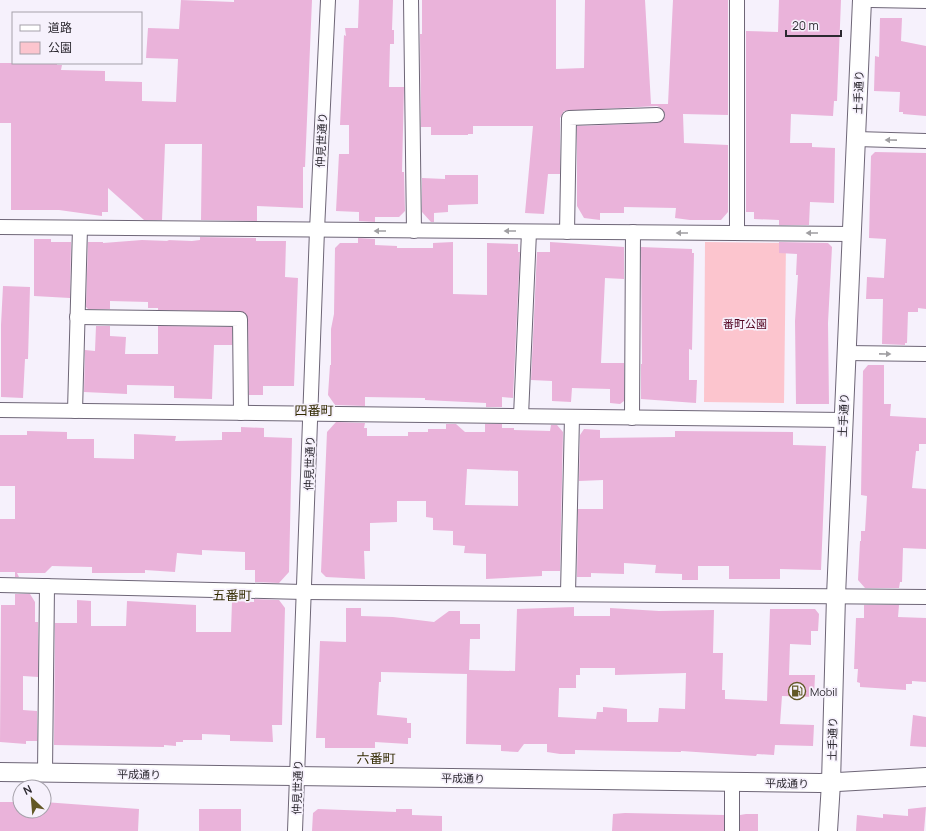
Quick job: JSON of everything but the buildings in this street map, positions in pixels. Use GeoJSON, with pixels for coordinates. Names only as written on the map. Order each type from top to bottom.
{"type":"FeatureCollection","features":[{"type":"Feature","properties":{"kind":"street","name":"仲見世通り"},"geometry":{"type":"LineString","coordinates":[[295,831],[317,230],[328,0]]}},
{"type":"Feature","properties":{"kind":"street"},"geometry":{"type":"LineString","coordinates":[[411,0],[414,231]]}},
{"type":"Feature","properties":{"kind":"street"},"geometry":{"type":"LineString","coordinates":[[737,0],[737,233]]}},
{"type":"Feature","properties":{"kind":"street","name":"土手通り"},"geometry":{"type":"LineString","coordinates":[[828,831],[831,783],[843,420],[862,0]]}},
{"type":"Feature","properties":{"kind":"street"},"geometry":{"type":"LineString","coordinates":[[871,0],[926,1]]}},
{"type":"Feature","properties":{"kind":"street"},"geometry":{"type":"LineString","coordinates":[[568,232],[569,118],[657,115]]}},
{"type":"Feature","properties":{"kind":"street"},"geometry":{"type":"LineString","coordinates":[[856,139],[926,141]]}},
{"type":"Feature","properties":{"kind":"street"},"geometry":{"type":"LineString","coordinates":[[0,227],[851,234]]}},
{"type":"Feature","properties":{"kind":"street"},"geometry":{"type":"LineString","coordinates":[[75,410],[80,228]]}},
{"type":"Feature","properties":{"kind":"street"},"geometry":{"type":"LineString","coordinates":[[521,416],[529,232]]}},
{"type":"Feature","properties":{"kind":"street"},"geometry":{"type":"LineString","coordinates":[[632,418],[633,232]]}},
{"type":"Feature","properties":{"kind":"street"},"geometry":{"type":"LineString","coordinates":[[77,317],[240,319],[241,413]]}},
{"type":"Feature","properties":{"kind":"street"},"geometry":{"type":"LineString","coordinates":[[846,353],[926,354]]}},
{"type":"Feature","properties":{"kind":"street"},"geometry":{"type":"LineString","coordinates":[[0,410],[843,420]]}},
{"type":"Feature","properties":{"kind":"street"},"geometry":{"type":"LineString","coordinates":[[568,593],[572,417]]}},
{"type":"Feature","properties":{"kind":"street"},"geometry":{"type":"LineString","coordinates":[[0,585],[304,592],[926,597]]}},
{"type":"Feature","properties":{"kind":"street"},"geometry":{"type":"LineString","coordinates":[[45,772],[47,586]]}},
{"type":"Feature","properties":{"kind":"street","name":"平成通り"},"geometry":{"type":"LineString","coordinates":[[0,772],[831,783],[926,777]]}},
{"type":"Feature","properties":{"kind":"street"},"geometry":{"type":"LineString","coordinates":[[732,782],[732,831]]}},
{"type":"Feature","properties":{"kind":"green space","name":"番町公園"},"geometry":{"type":"Polygon","coordinates":[[[705,242],[786,243],[784,403],[704,402],[705,242]]]}},
{"type":"Feature","properties":{"kind":"place","name":"Mobil"},"geometry":{"type":"Point","coordinates":[797,691]}},
{"type":"Feature","properties":{"kind":"district","name":"四番町"},"geometry":{"type":"Point","coordinates":[314,410]}},
{"type":"Feature","properties":{"kind":"district","name":"五番町"},"geometry":{"type":"Point","coordinates":[232,595]}},
{"type":"Feature","properties":{"kind":"district","name":"六番町"},"geometry":{"type":"Point","coordinates":[376,758]}}]}
